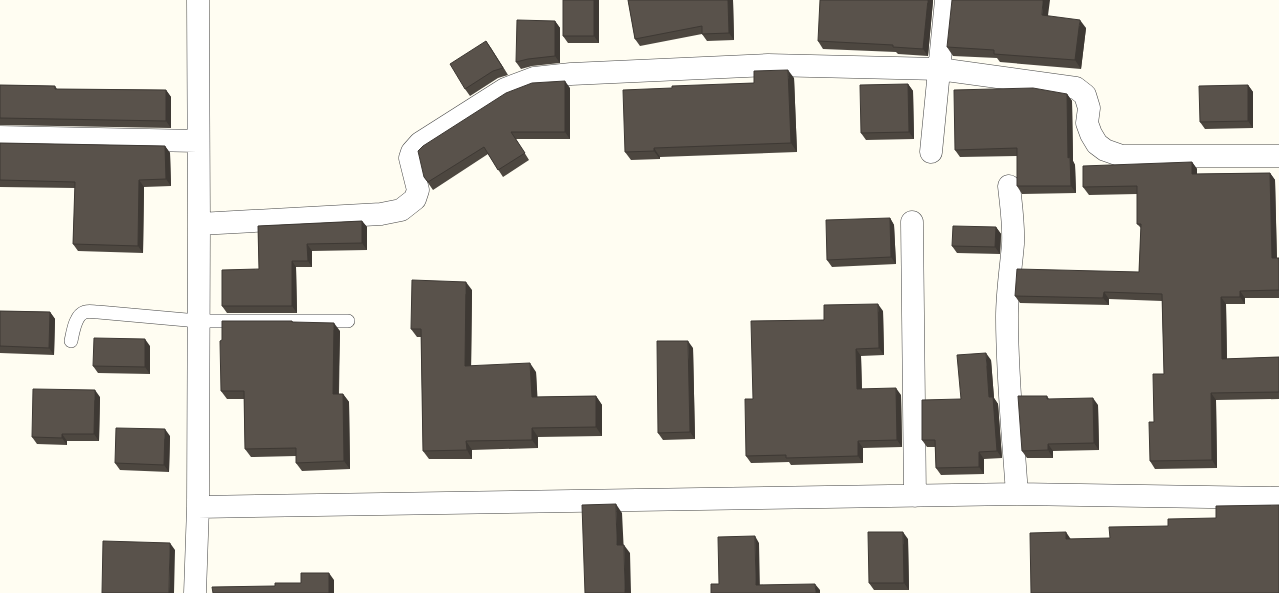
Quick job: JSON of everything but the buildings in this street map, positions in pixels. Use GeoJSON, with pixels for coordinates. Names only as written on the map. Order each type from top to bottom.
{"type":"FeatureCollection","features":[{"type":"Feature","properties":{"kind":"street"},"geometry":{"type":"LineString","coordinates":[[195,593],[198,507],[198,0]]}},
{"type":"Feature","properties":{"kind":"street"},"geometry":{"type":"LineString","coordinates":[[931,152],[946,0]]}},
{"type":"Feature","properties":{"kind":"street"},"geometry":{"type":"LineString","coordinates":[[199,224],[381,214],[401,210],[415,199],[418,190],[410,158],[412,152],[420,143],[505,90],[534,78],[571,74],[768,65],[940,69],[1076,88],[1085,95],[1089,108],[1087,123],[1097,144],[1104,150],[1122,156],[1279,156]]}},
{"type":"Feature","properties":{"kind":"street"},"geometry":{"type":"LineString","coordinates":[[0,137],[198,141]]}},
{"type":"Feature","properties":{"kind":"street"},"geometry":{"type":"LineString","coordinates":[[1008,186],[1012,219],[1012,244],[1008,279],[1007,330],[1017,494]]}},
{"type":"Feature","properties":{"kind":"street"},"geometry":{"type":"LineString","coordinates":[[912,222],[915,496]]}},
{"type":"Feature","properties":{"kind":"street"},"geometry":{"type":"LineString","coordinates":[[198,507],[1017,494],[1279,498]]}},
{"type":"Feature","properties":{"kind":"lane"},"geometry":{"type":"LineString","coordinates":[[71,341],[80,315],[85,312],[198,321],[348,320]]}}]}
